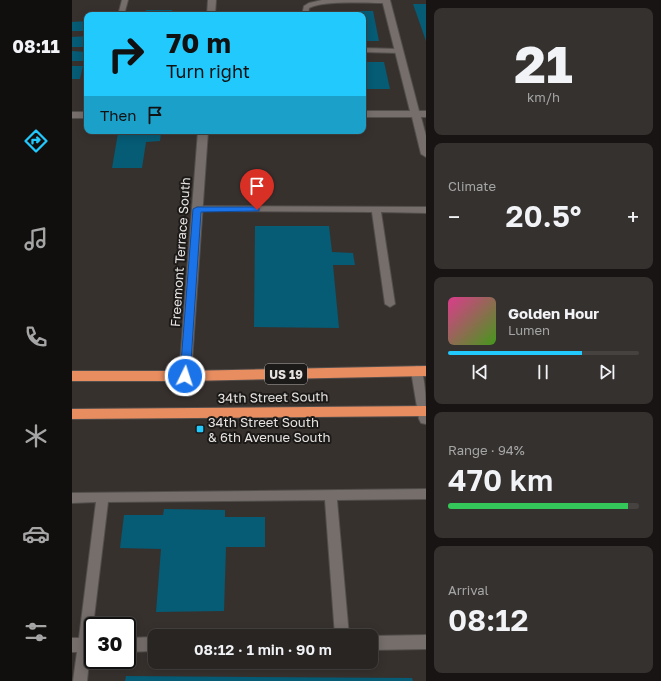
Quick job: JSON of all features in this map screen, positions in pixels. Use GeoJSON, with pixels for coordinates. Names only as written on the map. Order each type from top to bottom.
{"type":"FeatureCollection","features":[{"type":"Feature","properties":{"kind":"highway","name":"34th Street South"},"geometry":{"type":"LineString","coordinates":[[72,376],[185,376],[422,371]]}},
{"type":"Feature","properties":{"kind":"highway","name":"34th Street South"},"geometry":{"type":"LineString","coordinates":[[72,414],[426,413]]}},
{"type":"Feature","properties":{"kind":"street"},"geometry":{"type":"LineString","coordinates":[[211,12],[212,0]]}},
{"type":"Feature","properties":{"kind":"street"},"geometry":{"type":"LineString","coordinates":[[386,1],[426,154]]}},
{"type":"Feature","properties":{"kind":"street"},"geometry":{"type":"LineString","coordinates":[[366,114],[426,114]]}},
{"type":"Feature","properties":{"kind":"street"},"geometry":{"type":"LineString","coordinates":[[72,115],[84,115]]}},
{"type":"Feature","properties":{"kind":"street","name":"Freemont Terrace South"},"geometry":{"type":"LineString","coordinates":[[185,376],[203,134]]}},
{"type":"Feature","properties":{"kind":"street"},"geometry":{"type":"LineString","coordinates":[[422,371],[426,413]]}},
{"type":"Feature","properties":{"kind":"lane"},"geometry":{"type":"LineString","coordinates":[[122,12],[125,0]]}},
{"type":"Feature","properties":{"kind":"lane"},"geometry":{"type":"LineString","coordinates":[[305,12],[306,7],[318,2],[386,1]]}},
{"type":"Feature","properties":{"kind":"lane"},"geometry":{"type":"LineString","coordinates":[[366,50],[399,50]]}},
{"type":"Feature","properties":{"kind":"lane"},"geometry":{"type":"LineString","coordinates":[[197,209],[426,210]]}},
{"type":"Feature","properties":{"kind":"lane"},"geometry":{"type":"LineString","coordinates":[[376,210],[390,304]]}},
{"type":"Feature","properties":{"kind":"lane"},"geometry":{"type":"LineString","coordinates":[[72,498],[426,494]]}},
{"type":"Feature","properties":{"kind":"lane"},"geometry":{"type":"LineString","coordinates":[[331,495],[341,629]]}},
{"type":"Feature","properties":{"kind":"lane"},"geometry":{"type":"LineString","coordinates":[[80,681],[83,645],[103,498]]}},
{"type":"Feature","properties":{"kind":"lane"},"geometry":{"type":"LineString","coordinates":[[378,643],[426,642]]}},
{"type":"Feature","properties":{"kind":"lane"},"geometry":{"type":"LineString","coordinates":[[136,645],[148,644]]}},
{"type":"Feature","properties":{"kind":"building"},"geometry":{"type":"Polygon","coordinates":[[[413,4],[426,4],[426,41],[413,4]]]}},
{"type":"Feature","properties":{"kind":"building"},"geometry":{"type":"Polygon","coordinates":[[[146,10],[172,10],[172,12],[146,12],[146,10]]]}},
{"type":"Feature","properties":{"kind":"building"},"geometry":{"type":"Polygon","coordinates":[[[234,11],[293,11],[293,12],[234,11]]]}},
{"type":"Feature","properties":{"kind":"building"},"geometry":{"type":"Polygon","coordinates":[[[373,11],[379,41],[366,41],[366,12],[311,12],[373,11]]]}},
{"type":"Feature","properties":{"kind":"building"},"geometry":{"type":"Polygon","coordinates":[[[84,21],[84,31],[72,31],[72,22],[84,21]]]}},
{"type":"Feature","properties":{"kind":"building"},"geometry":{"type":"Polygon","coordinates":[[[84,36],[84,47],[72,47],[72,37],[84,36]]]}},
{"type":"Feature","properties":{"kind":"building"},"geometry":{"type":"Polygon","coordinates":[[[72,51],[84,52],[84,61],[72,61],[72,51]]]}},
{"type":"Feature","properties":{"kind":"building"},"geometry":{"type":"Polygon","coordinates":[[[366,62],[384,62],[390,89],[366,89],[366,62]]]}},
{"type":"Feature","properties":{"kind":"building"},"geometry":{"type":"Polygon","coordinates":[[[72,66],[83,66],[80,79],[72,79],[72,66]]]}},
{"type":"Feature","properties":{"kind":"building"},"geometry":{"type":"Polygon","coordinates":[[[118,134],[161,134],[160,141],[146,142],[142,168],[112,168],[118,134]]]}},
{"type":"Feature","properties":{"kind":"building"},"geometry":{"type":"Polygon","coordinates":[[[255,226],[329,226],[332,252],[353,253],[355,265],[333,265],[339,328],[254,327],[255,226]]]}},
{"type":"Feature","properties":{"kind":"building"},"geometry":{"type":"Polygon","coordinates":[[[164,509],[225,510],[225,517],[265,517],[265,547],[226,547],[224,611],[156,612],[161,549],[120,548],[124,515],[163,515],[164,509]]]}},
{"type":"Feature","properties":{"kind":"building"},"geometry":{"type":"Polygon","coordinates":[[[126,676],[412,678],[413,681],[125,681],[126,676]]]}},
{"type":"Feature","properties":{"kind":"place","name":"34th Street South & 6th Avenue South"},"geometry":{"type":"Point","coordinates":[200,429]}},
{"type":"Feature","properties":{"kind":"route"},"geometry":{"type":"LineString","coordinates":[[185,376],[197,209],[257,210]]}}]}
